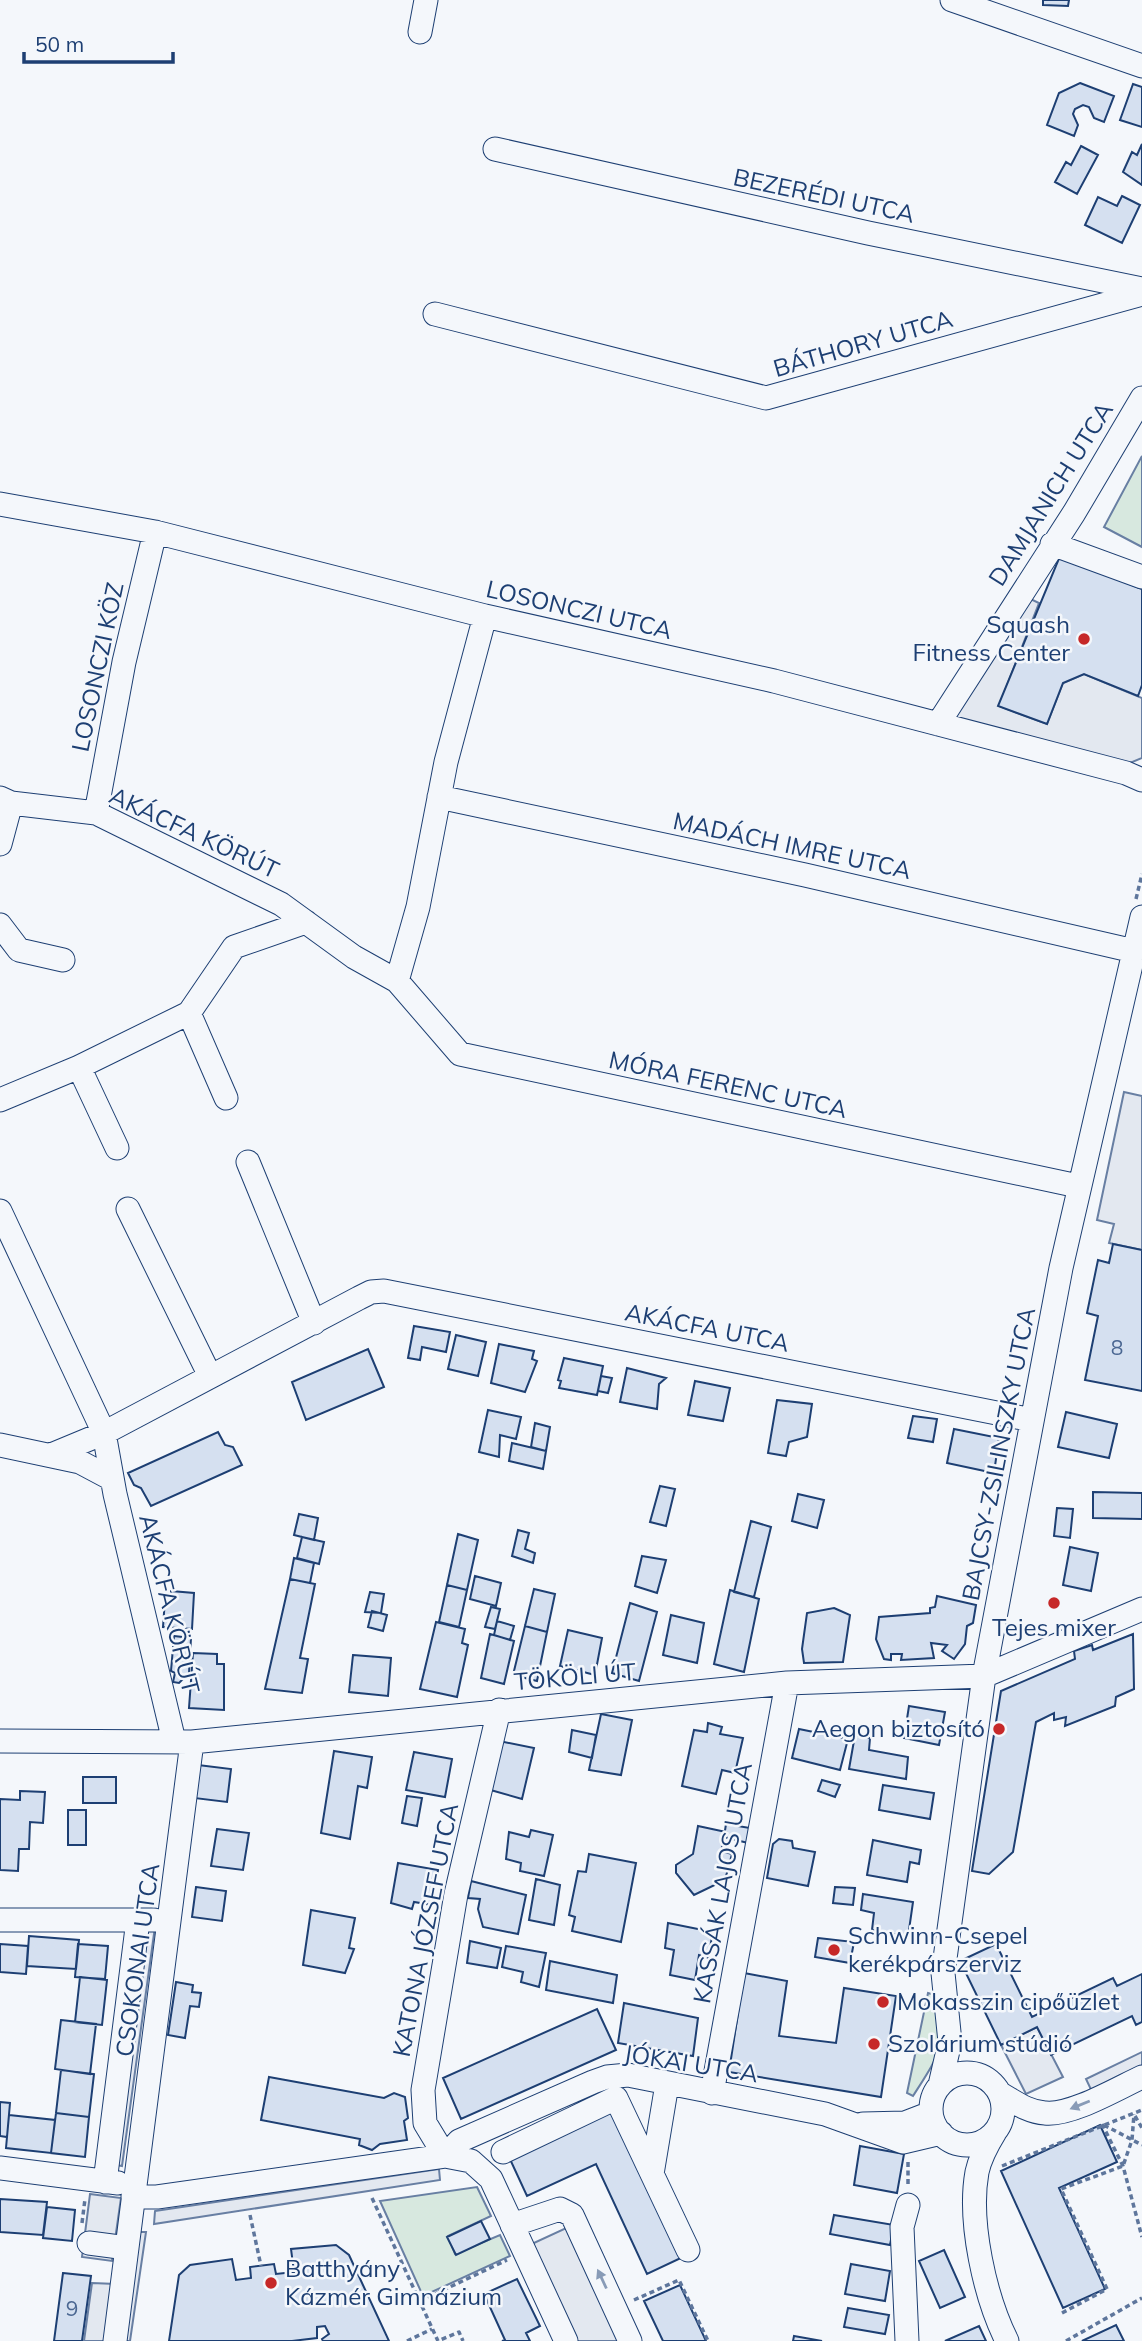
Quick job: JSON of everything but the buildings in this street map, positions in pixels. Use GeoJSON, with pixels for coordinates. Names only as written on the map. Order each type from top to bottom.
{"type":"FeatureCollection","features":[{"type":"Feature","properties":{"kind":"street"},"geometry":{"type":"LineString","coordinates":[[420,32],[426,0]]}},
{"type":"Feature","properties":{"kind":"street"},"geometry":{"type":"LineString","coordinates":[[952,0],[1142,66]]}},
{"type":"Feature","properties":{"kind":"street","name":"BEZERÉDI UTCA"},"geometry":{"type":"LineString","coordinates":[[495,149],[1142,292]]}},
{"type":"Feature","properties":{"kind":"street","name":"BÁTHORY UTCA"},"geometry":{"type":"LineString","coordinates":[[435,314],[766,398],[1142,292]]}},
{"type":"Feature","properties":{"kind":"street","name":"DAMJANICH UTCA"},"geometry":{"type":"LineString","coordinates":[[939,724],[1142,398]]}},
{"type":"Feature","properties":{"kind":"street","name":"LOSONCZI UTCA"},"geometry":{"type":"LineString","coordinates":[[0,503],[155,532],[485,616],[774,681],[1137,773]]}},
{"type":"Feature","properties":{"kind":"street","name":"LOSONCZI KÖZ"},"geometry":{"type":"LineString","coordinates":[[96,813],[124,662],[155,532]]}},
{"type":"Feature","properties":{"kind":"street"},"geometry":{"type":"LineString","coordinates":[[1052,544],[1142,577]]}},
{"type":"Feature","properties":{"kind":"street"},"geometry":{"type":"LineString","coordinates":[[397,981],[418,907],[439,797],[485,616]]}},
{"type":"Feature","properties":{"kind":"street","name":"MADÁCH IMRE UTCA"},"geometry":{"type":"LineString","coordinates":[[439,797],[806,875],[1134,951]]}},
{"type":"Feature","properties":{"kind":"street","name":"AKÁCFA KÖRÚT"},"geometry":{"type":"LineString","coordinates":[[0,844],[6,801],[96,813],[209,866],[281,904],[354,957],[397,981]]}},
{"type":"Feature","properties":{"kind":"street","name":"BAJCSY-ZSILINSZKY UTCA"},"geometry":{"type":"LineString","coordinates":[[940,2085],[949,2056],[943,1973],[984,1676],[1078,1185],[1142,916]]}},
{"type":"Feature","properties":{"kind":"street"},"geometry":{"type":"LineString","coordinates":[[0,1100],[79,1067],[189,1013],[234,947],[306,922]]}},
{"type":"Feature","properties":{"kind":"street"},"geometry":{"type":"LineString","coordinates":[[0,926],[19,950],[63,960]]}},
{"type":"Feature","properties":{"kind":"street","name":"MÓRA FERENC UTCA"},"geometry":{"type":"LineString","coordinates":[[397,981],[460,1054],[1078,1185]]}},
{"type":"Feature","properties":{"kind":"street"},"geometry":{"type":"LineString","coordinates":[[189,1013],[226,1098]]}},
{"type":"Feature","properties":{"kind":"street"},"geometry":{"type":"LineString","coordinates":[[79,1067],[117,1148]]}},
{"type":"Feature","properties":{"kind":"street"},"geometry":{"type":"LineString","coordinates":[[51,1455],[104,1433],[314,1323],[248,1162]]}},
{"type":"Feature","properties":{"kind":"street"},"geometry":{"type":"LineString","coordinates":[[128,1209],[210,1376]]}},
{"type":"Feature","properties":{"kind":"street","name":"AKÁCFA KÖRÚT"},"geometry":{"type":"LineString","coordinates":[[0,1211],[104,1433],[112,1479],[183,1741]]}},
{"type":"Feature","properties":{"kind":"street","name":"AKÁCFA UTCA"},"geometry":{"type":"LineString","coordinates":[[314,1323],[371,1292],[384,1291],[1032,1420]]}},
{"type":"Feature","properties":{"kind":"street"},"geometry":{"type":"LineString","coordinates":[[0,1445],[80,1462],[112,1479]]}},
{"type":"Feature","properties":{"kind":"street","name":"TÖKÖLI ÚT"},"geometry":{"type":"LineString","coordinates":[[0,1741],[183,1741],[787,1683],[984,1676],[1142,1609]]}},
{"type":"Feature","properties":{"kind":"street","name":"KASSÁK LAJOS UTCA"},"geometry":{"type":"LineString","coordinates":[[712,2093],[787,1683]]}},
{"type":"Feature","properties":{"kind":"street","name":"KATONA JÓZSEF UTCA"},"geometry":{"type":"LineString","coordinates":[[446,2156],[425,2123],[423,2090],[456,1894],[499,1710]]}},
{"type":"Feature","properties":{"kind":"street","name":"CSOKONAI UTCA"},"geometry":{"type":"LineString","coordinates":[[115,2341],[171,1921],[183,1741]]}},
{"type":"Feature","properties":{"kind":"street"},"geometry":{"type":"LineString","coordinates":[[0,1920],[171,1921]]}},
{"type":"Feature","properties":{"kind":"street"},"geometry":{"type":"LineString","coordinates":[[95,2188],[138,1920]]}},
{"type":"Feature","properties":{"kind":"street","name":"BAJCSY-ZSILINSZKY UTCA"},"geometry":{"type":"LineString","coordinates":[[947,2006],[962,2046],[993,2086]]}},
{"type":"Feature","properties":{"kind":"street"},"geometry":{"type":"LineString","coordinates":[[977,2218],[967,2175],[941,2129],[935,2093],[940,2085],[962,2073],[993,2086],[1025,2108],[1047,2114],[1080,2105],[1142,2077]]}},
{"type":"Feature","properties":{"kind":"street","name":"JÓKAI UTCA"},"geometry":{"type":"LineString","coordinates":[[446,2156],[459,2141],[607,2077],[628,2075],[861,2124],[905,2123],[941,2129]]}},
{"type":"Feature","properties":{"kind":"street"},"geometry":{"type":"LineString","coordinates":[[652,2174],[667,2084]]}},
{"type":"Feature","properties":{"kind":"street"},"geometry":{"type":"LineString","coordinates":[[993,2086],[1003,2114],[977,2172],[977,2218],[984,2281],[995,2318],[1007,2341]]}},
{"type":"Feature","properties":{"kind":"street"},"geometry":{"type":"LineString","coordinates":[[503,2152],[616,2098],[688,2250]]}},
{"type":"Feature","properties":{"kind":"street"},"geometry":{"type":"LineString","coordinates":[[941,2129],[974,2144],[995,2133]]}},
{"type":"Feature","properties":{"kind":"street","name":"JÓKAI UTCA"},"geometry":{"type":"LineString","coordinates":[[134,2191],[157,2197],[446,2156],[471,2161],[482,2168],[491,2179],[566,2341]]}},
{"type":"Feature","properties":{"kind":"street"},"geometry":{"type":"LineString","coordinates":[[0,2168],[95,2188],[134,2191]]}},
{"type":"Feature","properties":{"kind":"street"},"geometry":{"type":"LineString","coordinates":[[907,2341],[902,2227],[908,2205]]}},
{"type":"Feature","properties":{"kind":"street"},"geometry":{"type":"LineString","coordinates":[[512,2225],[560,2209],[572,2215],[631,2341]]}},
{"type":"Feature","properties":{"kind":"street"},"geometry":{"type":"LineString","coordinates":[[86,2235],[127,2248]]}},
{"type":"Feature","properties":{"kind":"path"},"geometry":{"type":"LineString","coordinates":[[997,2168],[1142,2110]]}},
{"type":"Feature","properties":{"kind":"path"},"geometry":{"type":"LineString","coordinates":[[1134,2114],[1142,2128]]}},
{"type":"Feature","properties":{"kind":"path"},"geometry":{"type":"LineString","coordinates":[[1123,2166],[1132,2140],[1134,2114]]}},
{"type":"Feature","properties":{"kind":"path"},"geometry":{"type":"LineString","coordinates":[[1102,2124],[1142,2145]]}},
{"type":"Feature","properties":{"kind":"path"},"geometry":{"type":"LineString","coordinates":[[1102,2124],[1123,2166],[1142,2237]]}},
{"type":"Feature","properties":{"kind":"path"},"geometry":{"type":"LineString","coordinates":[[908,2157],[908,2205]]}},
{"type":"Feature","properties":{"kind":"path"},"geometry":{"type":"LineString","coordinates":[[1062,2313],[1107,2289],[1061,2189],[1123,2166]]}},
{"type":"Feature","properties":{"kind":"path"},"geometry":{"type":"LineString","coordinates":[[86,2235],[95,2188]]}},
{"type":"Feature","properties":{"kind":"path"},"geometry":{"type":"LineString","coordinates":[[372,2198],[438,2341],[459,2332],[463,2341]]}},
{"type":"Feature","properties":{"kind":"path"},"geometry":{"type":"LineString","coordinates":[[250,2215],[261,2266]]}},
{"type":"Feature","properties":{"kind":"path"},"geometry":{"type":"LineString","coordinates":[[419,2301],[518,2255]]}},
{"type":"Feature","properties":{"kind":"path"},"geometry":{"type":"LineString","coordinates":[[631,2301],[679,2280],[708,2341]]}},
{"type":"Feature","properties":{"kind":"path"},"geometry":{"type":"LineString","coordinates":[[1066,2341],[1142,2298]]}},
{"type":"Feature","properties":{"kind":"path"},"geometry":{"type":"LineString","coordinates":[[407,2341],[432,2329]]}},
{"type":"Feature","properties":{"kind":"shaded area"},"geometry":{"type":"Polygon","coordinates":[[[1142,456],[1142,547],[1104,527],[1142,456]]]}},
{"type":"Feature","properties":{"kind":"shaded area"},"geometry":{"type":"Polygon","coordinates":[[[1020,594],[1039,603],[999,706],[1047,724],[1063,683],[1084,674],[1142,698],[1142,758],[1125,765],[973,728],[947,710],[1020,594]]]}},
{"type":"Feature","properties":{"kind":"shaded area"},"geometry":{"type":"Polygon","coordinates":[[[1124,1092],[1142,1096],[1142,1250],[1109,1243],[1114,1224],[1097,1220],[1124,1092]]]}},
{"type":"Feature","properties":{"kind":"shaded area"},"geometry":{"type":"Polygon","coordinates":[[[144,1926],[155,1927],[122,2166],[111,2164],[144,1926]]]}},
{"type":"Feature","properties":{"kind":"shaded area"},"geometry":{"type":"Polygon","coordinates":[[[928,1993],[938,1996],[941,2039],[935,2059],[913,2096],[907,2093],[928,1993]]]}},
{"type":"Feature","properties":{"kind":"shaded area"},"geometry":{"type":"Polygon","coordinates":[[[1037,2027],[1063,2077],[1026,2094],[1001,2045],[1037,2027]]]}},
{"type":"Feature","properties":{"kind":"shaded area"},"geometry":{"type":"Polygon","coordinates":[[[1142,2052],[1142,2077],[1095,2098],[1086,2079],[1142,2052]]]}},
{"type":"Feature","properties":{"kind":"shaded area"},"geometry":{"type":"Polygon","coordinates":[[[439,2169],[440,2180],[154,2224],[155,2211],[439,2169]]]}},
{"type":"Feature","properties":{"kind":"shaded area"},"geometry":{"type":"Polygon","coordinates":[[[477,2187],[491,2216],[448,2236],[455,2254],[500,2235],[510,2256],[423,2296],[380,2201],[477,2187]]]}},
{"type":"Feature","properties":{"kind":"shaded area"},"geometry":{"type":"Polygon","coordinates":[[[90,2194],[121,2198],[112,2261],[82,2257],[90,2194]]]}},
{"type":"Feature","properties":{"kind":"shaded area"},"geometry":{"type":"Polygon","coordinates":[[[577,2223],[630,2341],[566,2341],[523,2248],[577,2223]]]}},
{"type":"Feature","properties":{"kind":"shaded area"},"geometry":{"type":"Polygon","coordinates":[[[136,2232],[146,2232],[130,2341],[121,2341],[136,2232]]]}},
{"type":"Feature","properties":{"kind":"shaded area"},"geometry":{"type":"Polygon","coordinates":[[[92,2283],[116,2284],[110,2341],[84,2341],[92,2283]]]}},
{"type":"Feature","properties":{"kind":"place","name":"Squash Fitness Center"},"geometry":{"type":"Point","coordinates":[1084,639]}},
{"type":"Feature","properties":{"kind":"place","name":"Tejes mixer"},"geometry":{"type":"Point","coordinates":[1054,1603]}},
{"type":"Feature","properties":{"kind":"place","name":"Aegon biztosító"},"geometry":{"type":"Point","coordinates":[999,1729]}},
{"type":"Feature","properties":{"kind":"place","name":"Schwinn-Csepel kerékpárszerviz"},"geometry":{"type":"Point","coordinates":[834,1950]}},
{"type":"Feature","properties":{"kind":"place","name":"Mokasszin cipőüzlet"},"geometry":{"type":"Point","coordinates":[883,2002]}},
{"type":"Feature","properties":{"kind":"place","name":"Szolárium stúdió"},"geometry":{"type":"Point","coordinates":[874,2044]}},
{"type":"Feature","properties":{"kind":"place","name":"Batthyány Kázmér Gimnázium"},"geometry":{"type":"Point","coordinates":[271,2283]}}]}
